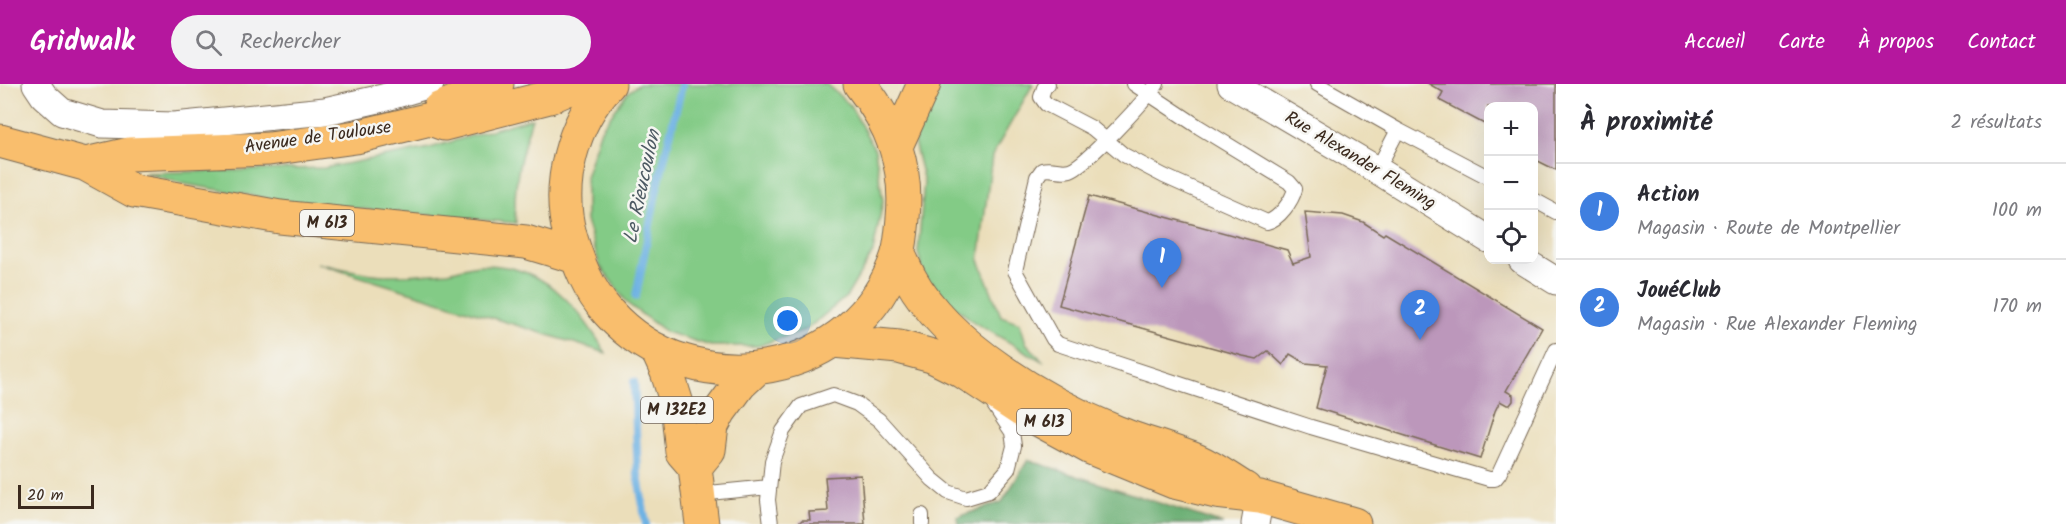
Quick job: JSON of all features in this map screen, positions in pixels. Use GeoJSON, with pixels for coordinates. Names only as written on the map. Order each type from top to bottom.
{"type":"FeatureCollection","features":[{"type":"Feature","properties":{"kind":"main road"},"geometry":{"type":"LineString","coordinates":[[430,119],[441,107],[497,84]]}},
{"type":"Feature","properties":{"kind":"main road","name":"Avenue de Toulouse"},"geometry":{"type":"LineString","coordinates":[[85,164],[129,153],[269,149],[356,136],[430,119],[444,124],[549,97],[579,84]]}},
{"type":"Feature","properties":{"kind":"main road"},"geometry":{"type":"LineString","coordinates":[[609,84],[587,113],[575,140],[567,169],[566,209],[568,228],[576,257],[589,286],[607,311],[630,333],[680,361],[730,370],[756,369],[796,360],[832,341],[854,323],[873,302],[887,279],[898,253],[904,204],[903,180],[896,146],[887,123],[860,84]]}},
{"type":"Feature","properties":{"kind":"main road"},"geometry":{"type":"LineString","coordinates":[[896,146],[924,84]]}},
{"type":"Feature","properties":{"kind":"main road","name":"Avenue de Toulouse"},"geometry":{"type":"LineString","coordinates":[[0,141],[85,164],[134,191],[280,217],[526,242],[576,257]]}},
{"type":"Feature","properties":{"kind":"main road","name":"M 613"},"geometry":{"type":"LineString","coordinates":[[898,253],[910,279],[951,330],[1012,378],[1115,432],[1200,462],[1257,511]]}},
{"type":"Feature","properties":{"kind":"main road","name":"M 613"},"geometry":{"type":"LineString","coordinates":[[832,341],[899,347],[932,356],[962,371],[1021,410],[1091,447],[1174,482],[1216,492],[1257,511],[1354,524]]}},
{"type":"Feature","properties":{"kind":"main road","name":"M 132E2"},"geometry":{"type":"LineString","coordinates":[[657,350],[677,404],[682,452],[699,495]]}},
{"type":"Feature","properties":{"kind":"main road","name":"M 132E2"},"geometry":{"type":"LineString","coordinates":[[699,495],[712,426],[740,384],[756,369]]}},
{"type":"Feature","properties":{"kind":"street"},"geometry":{"type":"LineString","coordinates":[[36,84],[44,96],[62,112],[102,124],[174,126],[325,111],[430,84]]}},
{"type":"Feature","properties":{"kind":"street","name":"Rue Alexander Fleming"},"geometry":{"type":"LineString","coordinates":[[1247,88],[1484,237]]}},
{"type":"Feature","properties":{"kind":"street"},"geometry":{"type":"LineString","coordinates":[[1528,264],[1556,281]]}},
{"type":"Feature","properties":{"kind":"lane"},"geometry":{"type":"LineString","coordinates":[[1048,84],[1041,97],[1046,105],[1092,128],[1124,155],[1164,176],[1267,222],[1275,220],[1293,196],[1295,189],[1289,182],[1199,127],[1153,89],[1134,84]]}},
{"type":"Feature","properties":{"kind":"lane"},"geometry":{"type":"LineString","coordinates":[[1317,84],[1484,175]]}},
{"type":"Feature","properties":{"kind":"lane"},"geometry":{"type":"LineString","coordinates":[[1153,89],[1106,141],[1071,170],[1062,171],[1050,168],[1042,170],[1037,177],[1016,271],[1047,329],[1058,344],[1311,427],[1489,479],[1499,474],[1556,350]]}},
{"type":"Feature","properties":{"kind":"lane"},"geometry":{"type":"LineString","coordinates":[[1377,170],[1398,130]]}},
{"type":"Feature","properties":{"kind":"lane"},"geometry":{"type":"LineString","coordinates":[[1538,203],[1556,212]]}},
{"type":"Feature","properties":{"kind":"lane"},"geometry":{"type":"LineString","coordinates":[[771,524],[768,500],[772,461],[783,431],[801,406],[833,395],[857,404],[879,420],[932,479],[948,492],[966,498],[989,491],[1008,470],[1014,446],[1012,432],[990,400],[962,371]]}},
{"type":"Feature","properties":{"kind":"lane"},"geometry":{"type":"LineString","coordinates":[[699,495],[769,487]]}},
{"type":"Feature","properties":{"kind":"green space"},"geometry":{"type":"Polygon","coordinates":[[[639,84],[826,84],[850,105],[875,150],[883,201],[873,252],[847,296],[807,329],[758,346],[711,346],[666,332],[628,304],[600,266],[586,221],[586,174],[601,129],[628,92],[639,84]]]}},
{"type":"Feature","properties":{"kind":"green space"},"geometry":{"type":"Polygon","coordinates":[[[939,84],[1033,84],[992,156],[979,260],[1001,316],[1020,323],[1026,343],[1044,362],[975,323],[925,277],[918,253],[924,182],[914,142],[939,84]]]}},
{"type":"Feature","properties":{"kind":"green space"},"geometry":{"type":"Polygon","coordinates":[[[532,118],[518,170],[515,196],[516,223],[294,203],[185,184],[145,173],[324,168],[430,148],[532,118]]]}},
{"type":"Feature","properties":{"kind":"green space"},"geometry":{"type":"Polygon","coordinates":[[[316,263],[384,275],[448,272],[479,265],[502,266],[522,271],[539,279],[570,303],[606,353],[316,263]]]}},
{"type":"Feature","properties":{"kind":"green space"},"geometry":{"type":"Polygon","coordinates":[[[1028,460],[1223,524],[958,524],[957,517],[1002,502],[1028,460]]]}},
{"type":"Feature","properties":{"kind":"building"},"geometry":{"type":"Polygon","coordinates":[[[1429,84],[1556,84],[1556,170],[1538,161],[1538,102],[1484,102],[1484,124],[1439,100],[1443,92],[1429,84]]]}},
{"type":"Feature","properties":{"kind":"building"},"geometry":{"type":"Polygon","coordinates":[[[1089,196],[1287,250],[1293,263],[1311,257],[1305,212],[1343,215],[1363,222],[1383,235],[1385,233],[1542,328],[1506,391],[1513,395],[1513,401],[1507,405],[1500,401],[1495,411],[1480,459],[1316,408],[1327,365],[1305,363],[1290,354],[1283,365],[1268,351],[1257,359],[1243,356],[1059,305],[1089,196]]]}},
{"type":"Feature","properties":{"kind":"building"},"geometry":{"type":"Polygon","coordinates":[[[861,475],[865,524],[798,524],[802,520],[810,520],[809,512],[828,511],[825,477],[861,475]]]}},
{"type":"Feature","properties":{"kind":"waterway","name":"Le Rieucoulon"},"geometry":{"type":"LineString","coordinates":[[636,296],[656,193],[682,85]]}},
{"type":"Feature","properties":{"kind":"waterway","name":"Le Rieucoulon"},"geometry":{"type":"LineString","coordinates":[[634,382],[638,476],[646,524]]}},
{"type":"Feature","properties":{"kind":"place","name":"Action"},"geometry":{"type":"Point","coordinates":[1162,288]}},
{"type":"Feature","properties":{"kind":"place","name":"JouéClub"},"geometry":{"type":"Point","coordinates":[1420,340]}}]}
